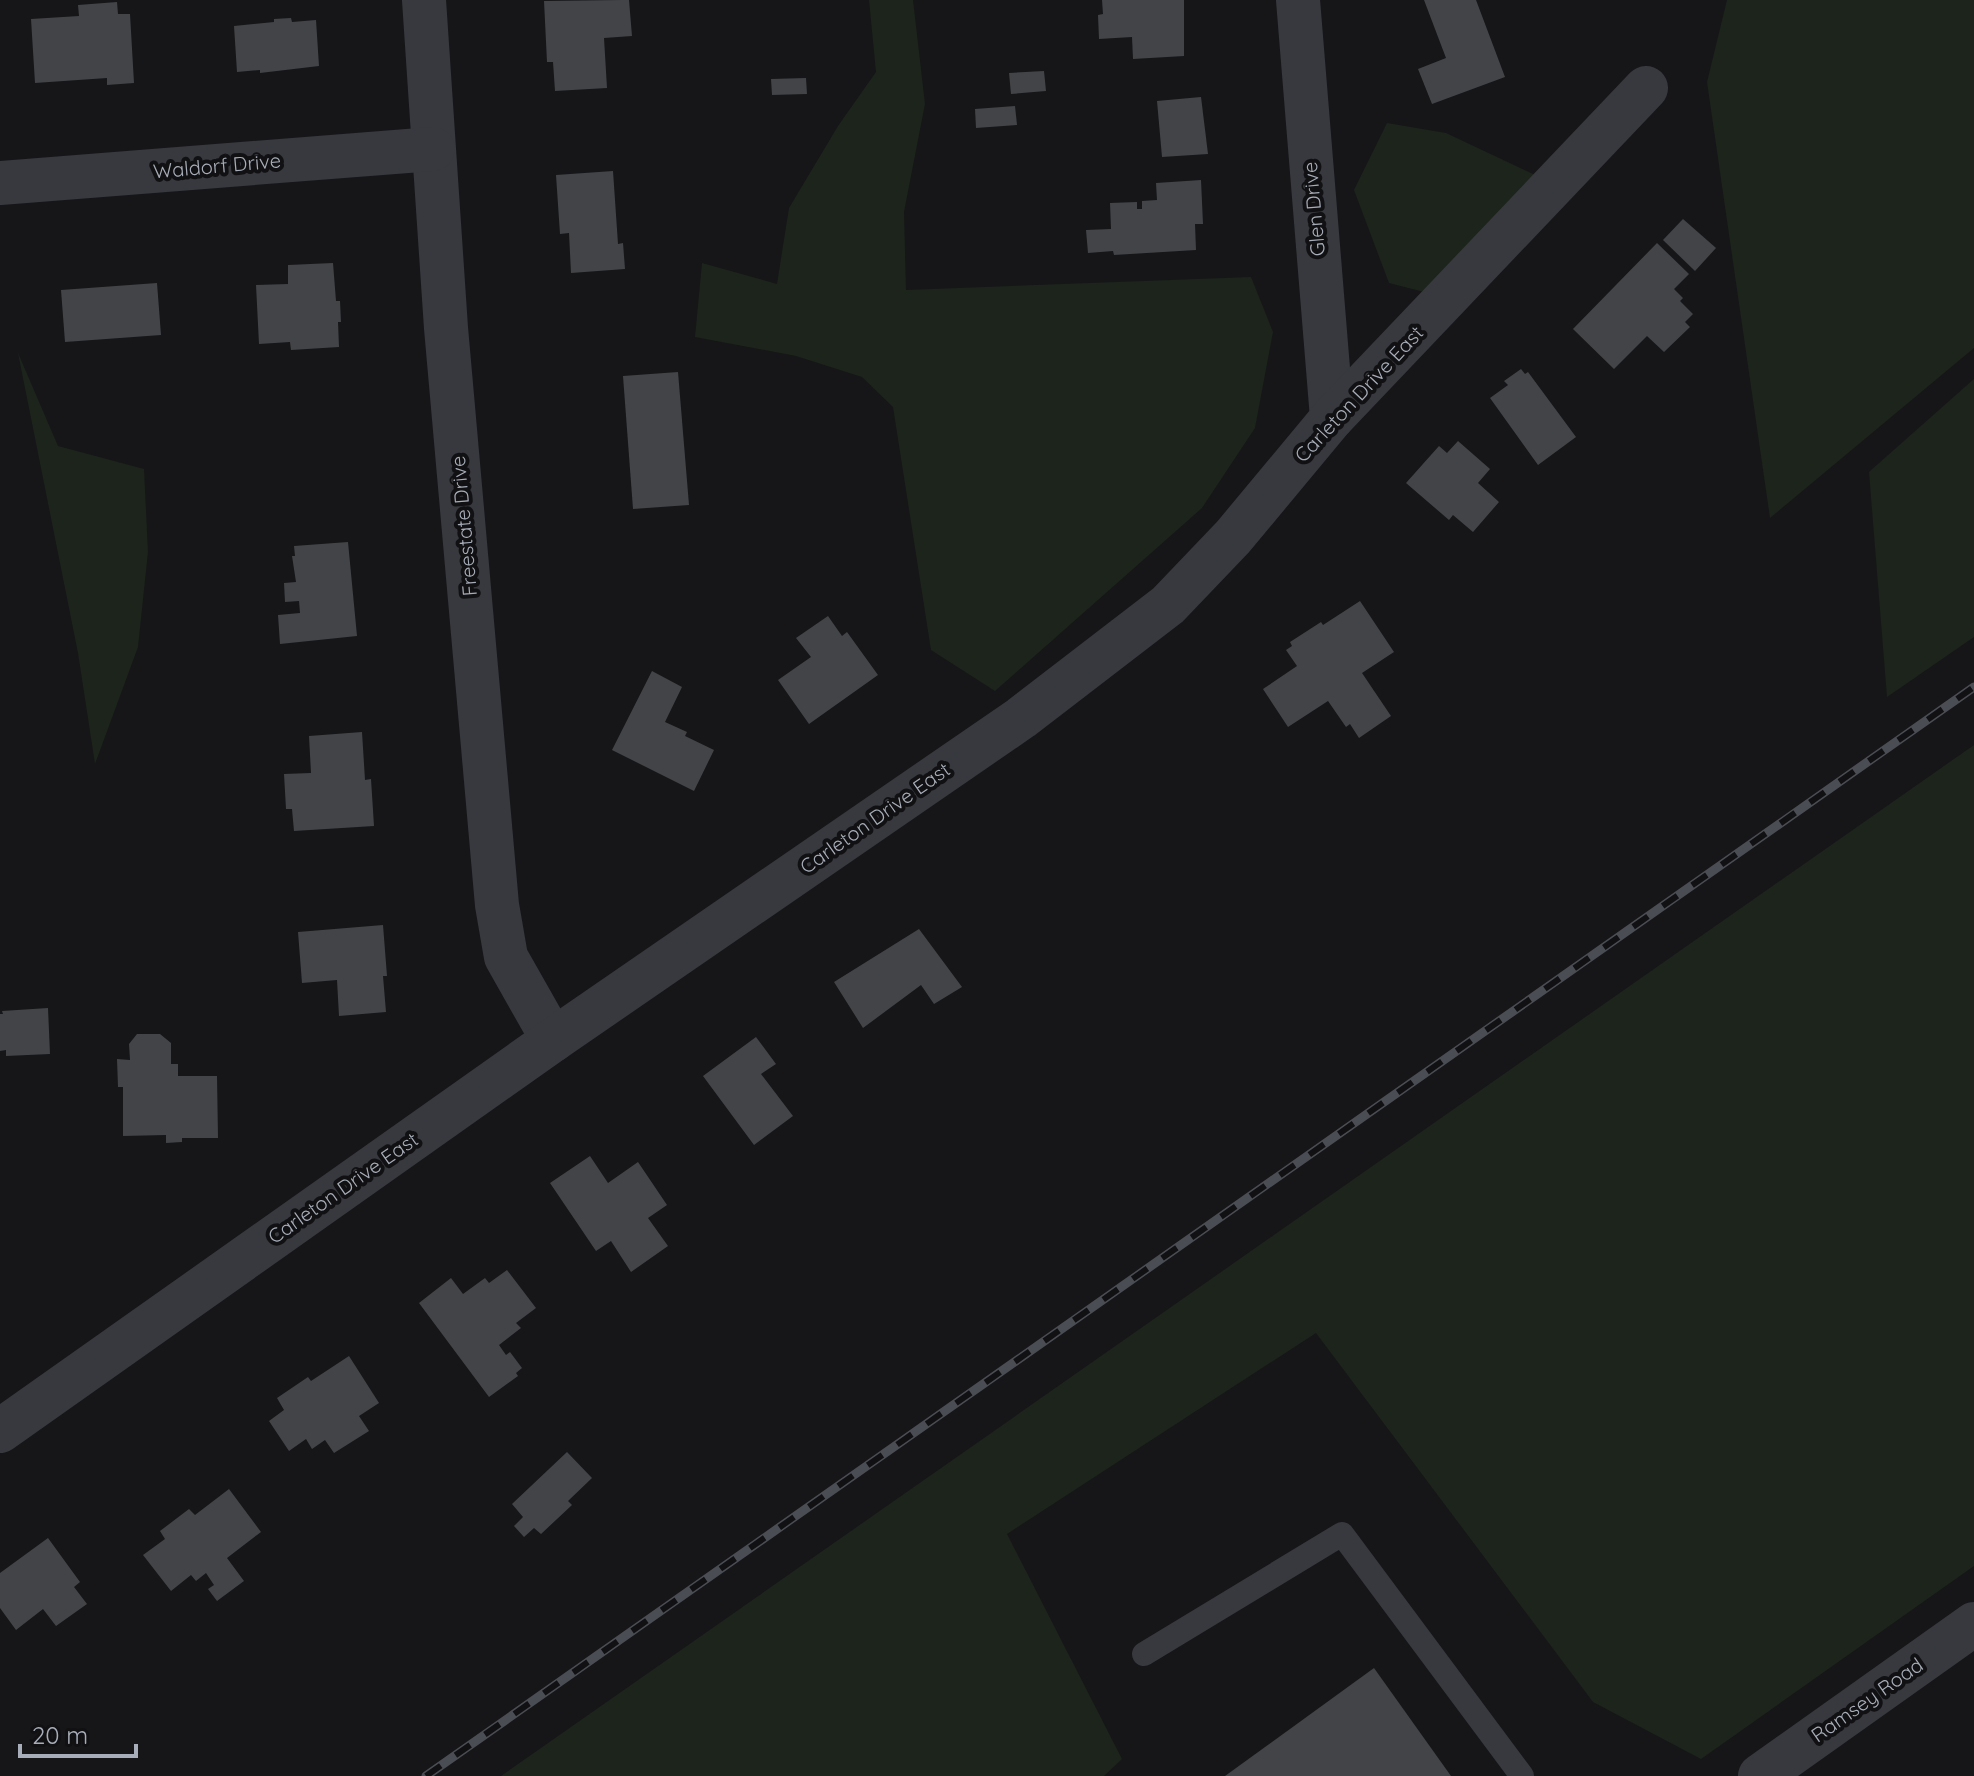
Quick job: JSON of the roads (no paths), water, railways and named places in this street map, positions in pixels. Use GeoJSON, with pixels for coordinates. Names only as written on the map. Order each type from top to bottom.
{"type":"FeatureCollection","features":[{"type":"Feature","properties":{"kind":"street","name":"Freestate Drive"},"geometry":{"type":"LineString","coordinates":[[424,0],[446,328],[497,905],[506,957],[553,1040]]}},
{"type":"Feature","properties":{"kind":"street","name":"Glen Drive"},"geometry":{"type":"LineString","coordinates":[[1298,0],[1332,418]]}},
{"type":"Feature","properties":{"kind":"street","name":"Carleton Drive East"},"geometry":{"type":"LineString","coordinates":[[0,1431],[553,1040],[1021,718],[1168,605],[1233,537],[1332,418],[1646,88]]}},
{"type":"Feature","properties":{"kind":"street","name":"Waldorf Drive"},"geometry":{"type":"LineString","coordinates":[[0,183],[433,149]]}},
{"type":"Feature","properties":{"kind":"street","name":"Ramsey Road"},"geometry":{"type":"LineString","coordinates":[[1760,1776],[1974,1624]]}},
{"type":"Feature","properties":{"kind":"lane"},"geometry":{"type":"LineString","coordinates":[[1144,1654],[1342,1534],[1522,1776]]}},
{"type":"Feature","properties":{"kind":"railway"},"geometry":{"type":"LineString","coordinates":[[426,1776],[1974,687]]}}]}
